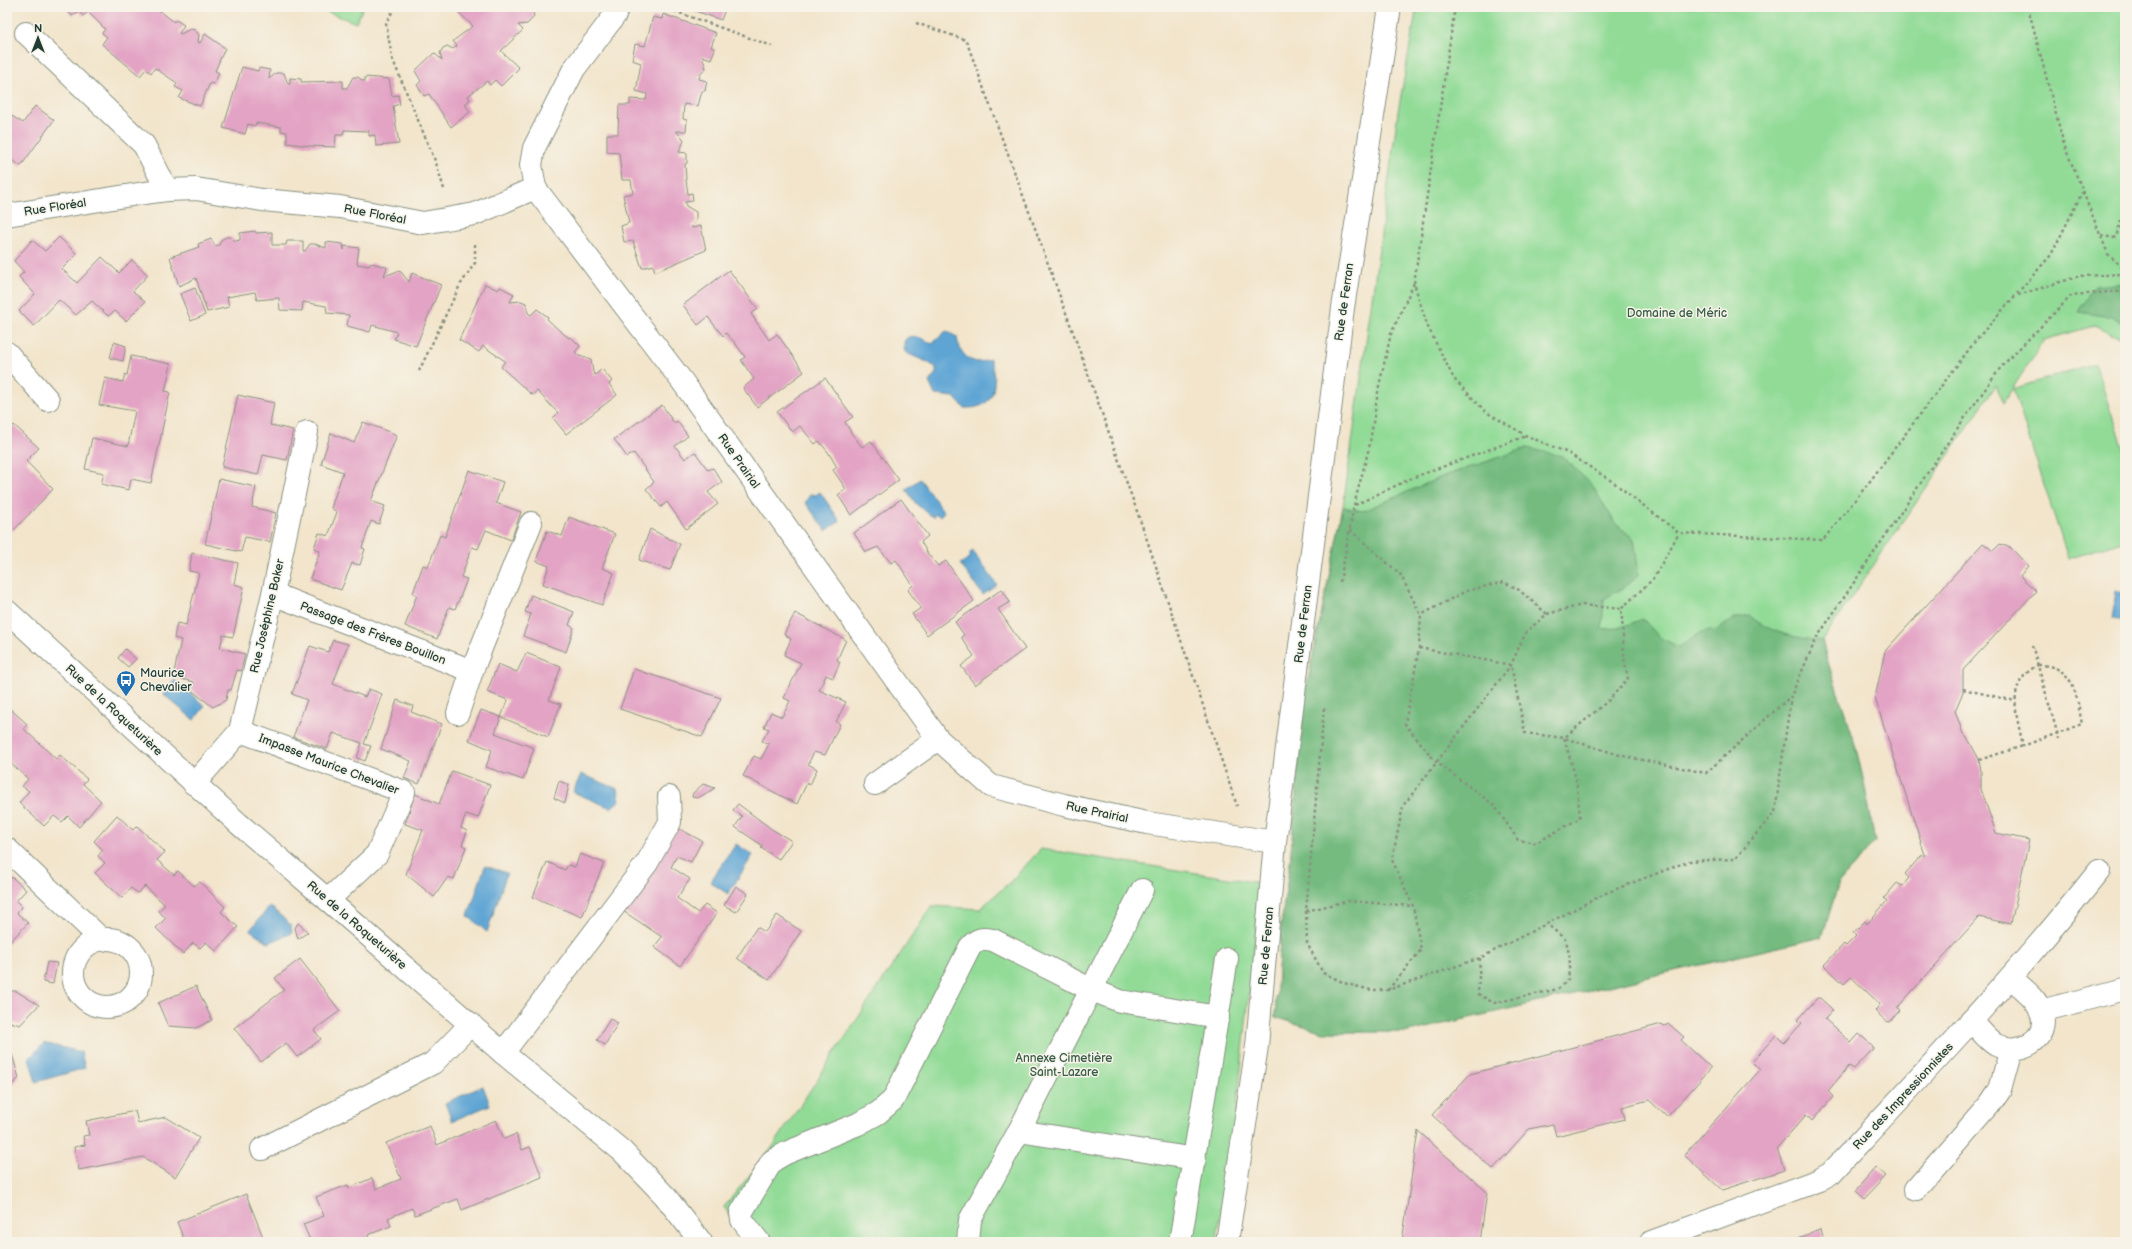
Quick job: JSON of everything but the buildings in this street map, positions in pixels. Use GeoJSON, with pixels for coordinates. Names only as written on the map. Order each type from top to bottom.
{"type":"FeatureCollection","features":[{"type":"Feature","properties":{"kind":"street"},"geometry":{"type":"LineString","coordinates":[[535,188],[531,165],[534,148],[574,69],[615,15],[618,7]]}},
{"type":"Feature","properties":{"kind":"street","name":"Rue de Ferran"},"geometry":{"type":"LineString","coordinates":[[1227,1242],[1257,1046],[1275,842],[1343,308],[1390,7]]}},
{"type":"Feature","properties":{"kind":"street"},"geometry":{"type":"LineString","coordinates":[[26,33],[144,145],[167,190]]}},
{"type":"Feature","properties":{"kind":"street","name":"Rue Floréal"},"geometry":{"type":"LineString","coordinates":[[7,215],[167,190],[196,189],[262,200],[340,207],[423,223],[476,214],[535,188]]}},
{"type":"Feature","properties":{"kind":"street","name":"Rue Prairial"},"geometry":{"type":"LineString","coordinates":[[535,188],[682,381],[938,739],[991,786],[1064,805],[1140,821],[1275,842]]}},
{"type":"Feature","properties":{"kind":"street"},"geometry":{"type":"LineString","coordinates":[[7,354],[48,400]]}},
{"type":"Feature","properties":{"kind":"street","name":"Rue Joséphine Baker"},"geometry":{"type":"LineString","coordinates":[[194,784],[240,731],[273,594],[307,432]]}},
{"type":"Feature","properties":{"kind":"street"},"geometry":{"type":"LineString","coordinates":[[458,713],[472,671],[531,523]]}},
{"type":"Feature","properties":{"kind":"street","name":"Passage des Frères Bouillon"},"geometry":{"type":"LineString","coordinates":[[273,594],[472,671]]}},
{"type":"Feature","properties":{"kind":"street","name":"Rue de la Roqueturière"},"geometry":{"type":"LineString","coordinates":[[7,611],[194,784],[503,1053],[622,1151],[665,1196],[701,1242]]}},
{"type":"Feature","properties":{"kind":"street","name":"Impasse Maurice Chevalier"},"geometry":{"type":"LineString","coordinates":[[240,731],[404,792],[377,854],[328,900]]}},
{"type":"Feature","properties":{"kind":"street"},"geometry":{"type":"LineString","coordinates":[[875,784],[938,739]]}},
{"type":"Feature","properties":{"kind":"street"},"geometry":{"type":"LineString","coordinates":[[503,1053],[647,863],[670,822],[669,797]]}},
{"type":"Feature","properties":{"kind":"street"},"geometry":{"type":"LineString","coordinates":[[7,849],[102,940]]}},
{"type":"Feature","properties":{"kind":"street","name":"Rue des Impressionnistes"},"geometry":{"type":"LineString","coordinates":[[1651,1242],[1819,1180],[1832,1173],[2044,941],[2099,871]]}},
{"type":"Feature","properties":{"kind":"street"},"geometry":{"type":"LineString","coordinates":[[968,1242],[970,1220],[1019,1131],[1142,890]]}},
{"type":"Feature","properties":{"kind":"street"},"geometry":{"type":"LineString","coordinates":[[759,1242],[742,1220],[741,1213],[772,1161],[786,1153],[878,1114],[893,1100],[970,947],[976,940],[982,938],[993,940],[1092,990],[1120,1001],[1218,1017]]}},
{"type":"Feature","properties":{"kind":"street"},"geometry":{"type":"LineString","coordinates":[[1180,1242],[1227,959]]}},
{"type":"Feature","properties":{"kind":"street"},"geometry":{"type":"LineString","coordinates":[[1971,1022],[1996,1044],[2012,1049],[2023,1047],[2034,1042],[2041,1032],[2043,1018],[2041,1011],[2034,999],[2011,978]]}},
{"type":"Feature","properties":{"kind":"street"},"geometry":{"type":"LineString","coordinates":[[2041,1011],[2125,989]]}},
{"type":"Feature","properties":{"kind":"street"},"geometry":{"type":"LineString","coordinates":[[262,1149],[433,1063],[471,1024]]}},
{"type":"Feature","properties":{"kind":"street"},"geometry":{"type":"LineString","coordinates":[[1916,1189],[1990,1104],[2000,1089],[2012,1049]]}},
{"type":"Feature","properties":{"kind":"street"},"geometry":{"type":"LineString","coordinates":[[1019,1131],[1195,1159]]}},
{"type":"Feature","properties":{"kind":"path"},"geometry":{"type":"LineString","coordinates":[[395,7],[386,23],[392,58],[436,163],[454,218]]}},
{"type":"Feature","properties":{"kind":"path"},"geometry":{"type":"LineString","coordinates":[[663,7],[772,46]]}},
{"type":"Feature","properties":{"kind":"path"},"geometry":{"type":"LineString","coordinates":[[1339,589],[1354,505],[1369,448],[1379,386],[1391,334],[1414,283],[1455,7]]}},
{"type":"Feature","properties":{"kind":"path"},"geometry":{"type":"LineString","coordinates":[[2028,7],[2064,145],[2108,254],[2125,270]]}},
{"type":"Feature","properties":{"kind":"path"},"geometry":{"type":"LineString","coordinates":[[916,23],[966,40],[1144,531],[1236,803],[1244,838]]}},
{"type":"Feature","properties":{"kind":"path"},"geometry":{"type":"LineString","coordinates":[[1414,283],[1427,325],[1454,379],[1486,412],[1527,436],[1568,453],[1614,482],[1680,533],[1823,540],[1867,485],[1976,340],[2051,255],[2083,191]]}},
{"type":"Feature","properties":{"kind":"path"},"geometry":{"type":"LineString","coordinates":[[2100,234],[2112,238],[2116,237],[2125,208]]}},
{"type":"Feature","properties":{"kind":"path"},"geometry":{"type":"LineString","coordinates":[[420,371],[460,285],[475,263],[476,214]]}},
{"type":"Feature","properties":{"kind":"path"},"geometry":{"type":"LineString","coordinates":[[2016,295],[2080,276],[2125,274]]}},
{"type":"Feature","properties":{"kind":"path"},"geometry":{"type":"LineString","coordinates":[[1324,705],[1306,910],[1307,943],[1323,973],[1347,984],[1371,990],[1388,990],[1480,958],[1606,893],[1690,861],[1735,859],[1775,812],[1791,696],[1816,639],[1954,432],[2001,367],[2072,295],[2125,291]]}},
{"type":"Feature","properties":{"kind":"path"},"geometry":{"type":"LineString","coordinates":[[1354,505],[1412,478],[1527,436]]}},
{"type":"Feature","properties":{"kind":"path"},"geometry":{"type":"LineString","coordinates":[[1350,530],[1400,574],[1421,615],[1419,648],[1405,724],[1436,762],[1494,805],[1518,840],[1536,843],[1580,818],[1576,779],[1564,738]]}},
{"type":"Feature","properties":{"kind":"path"},"geometry":{"type":"LineString","coordinates":[[1388,990],[1421,950],[1413,906],[1392,860],[1403,806],[1511,665],[1526,632],[1547,614],[1582,605],[1621,609],[1653,579],[1680,533]]}},
{"type":"Feature","properties":{"kind":"path"},"geometry":{"type":"LineString","coordinates":[[1421,615],[1466,591],[1504,582],[1519,590],[1547,614]]}},
{"type":"Feature","properties":{"kind":"path"},"geometry":{"type":"LineString","coordinates":[[1564,738],[1609,700],[1628,678],[1624,660],[1624,638],[1621,609]]}},
{"type":"Feature","properties":{"kind":"path"},"geometry":{"type":"LineString","coordinates":[[2032,646],[2059,739]]}},
{"type":"Feature","properties":{"kind":"path"},"geometry":{"type":"LineString","coordinates":[[1419,648],[1511,665]]}},
{"type":"Feature","properties":{"kind":"path"},"geometry":{"type":"LineString","coordinates":[[1511,665],[1525,733],[1564,738],[1623,756],[1706,773],[1791,696]]}},
{"type":"Feature","properties":{"kind":"path"},"geometry":{"type":"LineString","coordinates":[[1979,760],[2023,746],[2057,732],[2082,724],[2074,687],[2065,673],[2051,665],[2038,665],[2027,671],[2018,682],[2015,701],[2023,746]]}},
{"type":"Feature","properties":{"kind":"path"},"geometry":{"type":"LineString","coordinates":[[1964,689],[2015,701]]}},
{"type":"Feature","properties":{"kind":"path"},"geometry":{"type":"LineString","coordinates":[[1306,910],[1348,901],[1413,906]]}},
{"type":"Feature","properties":{"kind":"path"},"geometry":{"type":"LineString","coordinates":[[1480,958],[1478,994],[1494,1003],[1558,989],[1568,980],[1570,959],[1566,940],[1547,924]]}},
{"type":"Feature","properties":{"kind":"green space"},"geometry":{"type":"Polygon","coordinates":[[[315,7],[363,7],[356,23],[315,7]]]}},
{"type":"Feature","properties":{"kind":"green space","name":"Domaine de Méric"},"geometry":{"type":"Polygon","coordinates":[[[1417,7],[2125,7],[2125,340],[2094,326],[2044,340],[2003,403],[1996,385],[1822,641],[1856,748],[1875,842],[1839,882],[1822,937],[1408,1032],[1324,1032],[1275,1017],[1281,925],[1290,863],[1304,700],[1343,507],[1398,112],[1417,7]]]}},
{"type":"Feature","properties":{"kind":"green space"},"geometry":{"type":"Polygon","coordinates":[[[2125,283],[2125,325],[2111,317],[2078,312],[2094,286],[2125,283]]]}},
{"type":"Feature","properties":{"kind":"green space"},"geometry":{"type":"Polygon","coordinates":[[[2095,363],[2125,456],[2125,540],[2068,558],[2013,389],[2095,363]]]}},
{"type":"Feature","properties":{"kind":"green space"},"geometry":{"type":"Polygon","coordinates":[[[1527,448],[1562,456],[1591,484],[1616,524],[1634,539],[1639,575],[1623,588],[1604,599],[1602,629],[1618,628],[1643,619],[1659,637],[1679,647],[1700,633],[1717,630],[1735,618],[1750,616],[1766,627],[1775,631],[1822,641],[1856,748],[1875,842],[1839,882],[1822,937],[1408,1032],[1324,1032],[1275,1017],[1281,925],[1290,863],[1304,700],[1343,507],[1363,511],[1444,476],[1527,448]]]}},
{"type":"Feature","properties":{"kind":"green space","name":"Annexe Cimetière Saint-Lazare"},"geometry":{"type":"Polygon","coordinates":[[[1041,849],[1261,883],[1231,1163],[1216,1242],[749,1242],[724,1207],[774,1145],[932,906],[980,909],[1010,882],[1041,849]]]}},
{"type":"Feature","properties":{"kind":"water"},"geometry":{"type":"Polygon","coordinates":[[[946,331],[957,337],[960,349],[968,358],[978,362],[990,359],[993,368],[994,386],[989,400],[983,405],[964,408],[954,397],[935,395],[929,382],[936,373],[936,368],[929,363],[905,352],[905,340],[908,337],[917,337],[932,344],[946,331]]]}},
{"type":"Feature","properties":{"kind":"water"},"geometry":{"type":"Polygon","coordinates":[[[920,479],[944,512],[940,516],[936,514],[933,517],[916,504],[906,489],[920,479]]]}},
{"type":"Feature","properties":{"kind":"water"},"geometry":{"type":"Polygon","coordinates":[[[820,492],[840,521],[826,531],[805,502],[809,499],[808,497],[810,494],[816,495],[820,492]]]}},
{"type":"Feature","properties":{"kind":"water"},"geometry":{"type":"Polygon","coordinates":[[[973,551],[997,585],[983,595],[960,564],[971,557],[969,554],[973,551]]]}},
{"type":"Feature","properties":{"kind":"water"},"geometry":{"type":"Polygon","coordinates":[[[2116,591],[2125,592],[2125,620],[2112,618],[2116,591]]]}},
{"type":"Feature","properties":{"kind":"water"},"geometry":{"type":"Polygon","coordinates":[[[174,680],[205,706],[194,720],[163,694],[174,680]]]}},
{"type":"Feature","properties":{"kind":"water"},"geometry":{"type":"Polygon","coordinates":[[[581,774],[618,789],[620,800],[611,808],[573,792],[581,774]]]}},
{"type":"Feature","properties":{"kind":"water"},"geometry":{"type":"Polygon","coordinates":[[[736,844],[753,855],[728,894],[710,882],[736,844]]]}},
{"type":"Feature","properties":{"kind":"water"},"geometry":{"type":"Polygon","coordinates":[[[485,866],[507,873],[487,932],[468,916],[485,866]]]}},
{"type":"Feature","properties":{"kind":"water"},"geometry":{"type":"Polygon","coordinates":[[[270,906],[291,925],[292,933],[269,943],[250,930],[270,906]]]}},
{"type":"Feature","properties":{"kind":"water"},"geometry":{"type":"Polygon","coordinates":[[[44,1043],[81,1052],[85,1068],[36,1082],[29,1058],[44,1043]]]}},
{"type":"Feature","properties":{"kind":"water"},"geometry":{"type":"Polygon","coordinates":[[[483,1086],[490,1105],[452,1121],[445,1103],[483,1086]]]}},
{"type":"Feature","properties":{"kind":"place","name":"Maurice Chevalier"},"geometry":{"type":"Point","coordinates":[126,697]}}]}
